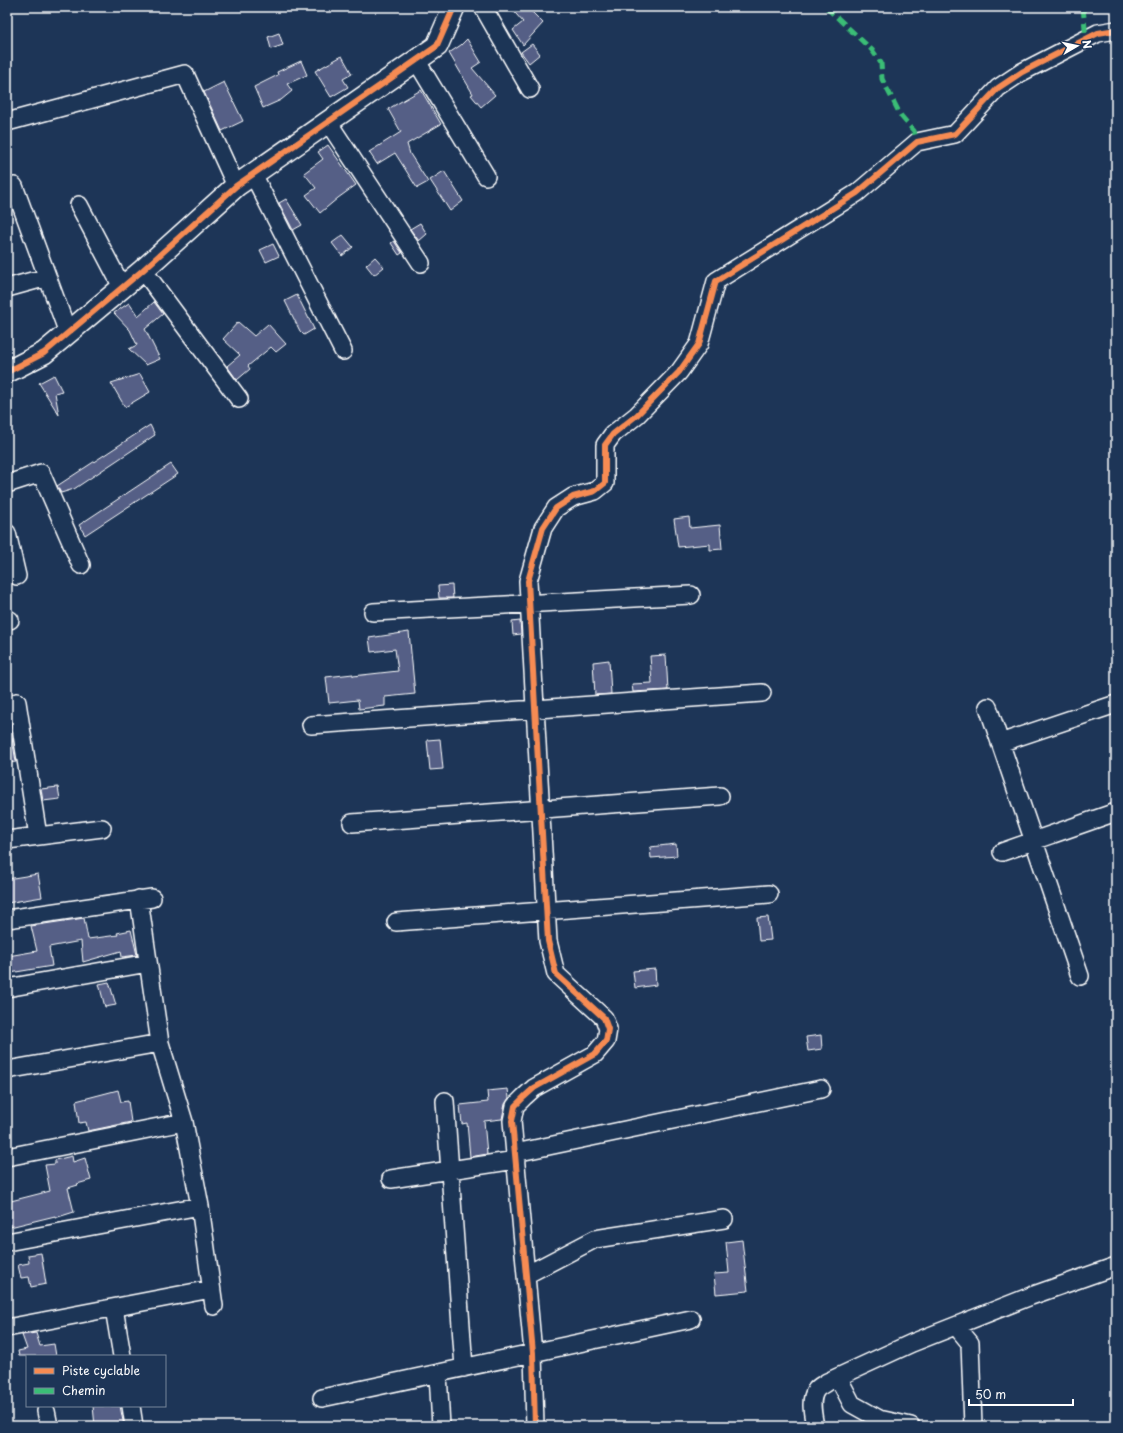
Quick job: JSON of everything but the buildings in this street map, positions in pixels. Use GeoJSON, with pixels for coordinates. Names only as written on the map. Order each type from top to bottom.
{"type":"FeatureCollection","features":[{"type":"Feature","properties":{"kind":"street"},"geometry":{"type":"LineString","coordinates":[[7,372],[44,353],[143,270],[236,186],[437,46],[454,7]]}},
{"type":"Feature","properties":{"kind":"street"},"geometry":{"type":"LineString","coordinates":[[483,7],[530,89]]}},
{"type":"Feature","properties":{"kind":"street"},"geometry":{"type":"LineString","coordinates":[[535,1426],[533,1353],[512,1121],[515,1106],[534,1088],[595,1054],[606,1041],[608,1029],[604,1018],[556,974],[548,941],[528,582],[543,528],[556,508],[573,497],[595,491],[605,483],[605,445],[613,434],[637,415],[679,372],[699,344],[716,281],[857,193],[917,142],[955,134],[998,88],[1022,72],[1098,33],[1116,30]]}},
{"type":"Feature","properties":{"kind":"street"},"geometry":{"type":"LineString","coordinates":[[416,60],[486,176]]}},
{"type":"Feature","properties":{"kind":"street"},"geometry":{"type":"LineString","coordinates":[[7,122],[185,74],[236,186]]}},
{"type":"Feature","properties":{"kind":"street"},"geometry":{"type":"LineString","coordinates":[[328,122],[421,264]]}},
{"type":"Feature","properties":{"kind":"street"},"geometry":{"type":"LineString","coordinates":[[253,174],[343,351]]}},
{"type":"Feature","properties":{"kind":"street"},"geometry":{"type":"LineString","coordinates":[[14,186],[68,333]]}},
{"type":"Feature","properties":{"kind":"street"},"geometry":{"type":"LineString","coordinates":[[78,205],[122,287]]}},
{"type":"Feature","properties":{"kind":"street"},"geometry":{"type":"LineString","coordinates":[[143,270],[239,399]]}},
{"type":"Feature","properties":{"kind":"street"},"geometry":{"type":"LineString","coordinates":[[7,288],[47,277]]}},
{"type":"Feature","properties":{"kind":"street"},"geometry":{"type":"LineString","coordinates":[[7,484],[41,473],[81,565]]}},
{"type":"Feature","properties":{"kind":"street"},"geometry":{"type":"LineString","coordinates":[[7,533],[17,576]]}},
{"type":"Feature","properties":{"kind":"street"},"geometry":{"type":"LineString","coordinates":[[373,612],[691,595]]}},
{"type":"Feature","properties":{"kind":"street"},"geometry":{"type":"LineString","coordinates":[[311,725],[762,693]]}},
{"type":"Feature","properties":{"kind":"street"},"geometry":{"type":"LineString","coordinates":[[17,702],[38,836]]}},
{"type":"Feature","properties":{"kind":"street"},"geometry":{"type":"LineString","coordinates":[[1000,743],[1116,704]]}},
{"type":"Feature","properties":{"kind":"street"},"geometry":{"type":"LineString","coordinates":[[988,707],[1080,976]]}},
{"type":"Feature","properties":{"kind":"street"},"geometry":{"type":"LineString","coordinates":[[352,823],[720,796]]}},
{"type":"Feature","properties":{"kind":"street"},"geometry":{"type":"LineString","coordinates":[[1002,852],[1116,812]]}},
{"type":"Feature","properties":{"kind":"street"},"geometry":{"type":"LineString","coordinates":[[7,840],[102,828]]}},
{"type":"Feature","properties":{"kind":"street"},"geometry":{"type":"LineString","coordinates":[[396,922],[770,894]]}},
{"type":"Feature","properties":{"kind":"street"},"geometry":{"type":"LineString","coordinates":[[7,919],[146,898],[148,963],[160,1043],[184,1122],[200,1206],[214,1306]]}},
{"type":"Feature","properties":{"kind":"street"},"geometry":{"type":"LineString","coordinates":[[7,988],[148,963]]}},
{"type":"Feature","properties":{"kind":"street"},"geometry":{"type":"LineString","coordinates":[[7,1070],[160,1043]]}},
{"type":"Feature","properties":{"kind":"street"},"geometry":{"type":"LineString","coordinates":[[391,1179],[450,1170],[821,1089]]}},
{"type":"Feature","properties":{"kind":"street"},"geometry":{"type":"LineString","coordinates":[[445,1101],[464,1368]]}},
{"type":"Feature","properties":{"kind":"street"},"geometry":{"type":"LineString","coordinates":[[7,1157],[184,1122]]}},
{"type":"Feature","properties":{"kind":"street"},"geometry":{"type":"LineString","coordinates":[[7,1242],[200,1206]]}},
{"type":"Feature","properties":{"kind":"street"},"geometry":{"type":"LineString","coordinates":[[526,1275],[595,1239],[724,1219]]}},
{"type":"Feature","properties":{"kind":"street"},"geometry":{"type":"LineString","coordinates":[[815,1426],[812,1413],[812,1399],[816,1389],[827,1382],[912,1343],[1031,1296],[1116,1266]]}},
{"type":"Feature","properties":{"kind":"street"},"geometry":{"type":"LineString","coordinates":[[7,1328],[211,1289]]}},
{"type":"Feature","properties":{"kind":"street"},"geometry":{"type":"LineString","coordinates":[[114,1308],[122,1355]]}},
{"type":"Feature","properties":{"kind":"street"},"geometry":{"type":"LineString","coordinates":[[322,1398],[692,1319]]}},
{"type":"Feature","properties":{"kind":"street"},"geometry":{"type":"LineString","coordinates":[[956,1326],[970,1343],[973,1426]]}},
{"type":"Feature","properties":{"kind":"street"},"geometry":{"type":"LineString","coordinates":[[438,1373],[441,1426]]}},
{"type":"Feature","properties":{"kind":"street"},"geometry":{"type":"LineString","coordinates":[[838,1377],[852,1404],[880,1419],[911,1426]]}},
{"type":"Feature","properties":{"kind":"street"},"geometry":{"type":"LineString","coordinates":[[131,1407],[134,1426]]}},
{"type":"Feature","properties":{"kind":"marked path"},"geometry":{"type":"LineString","coordinates":[[826,7],[872,50],[881,63],[882,79],[901,116],[914,131],[917,142]]}},
{"type":"Feature","properties":{"kind":"marked path"},"geometry":{"type":"LineString","coordinates":[[1083,7],[1086,39]]}},
{"type":"Feature","properties":{"kind":"cycle path"},"geometry":{"type":"LineString","coordinates":[[7,372],[44,353],[143,270],[236,186],[437,46],[454,7]]}},
{"type":"Feature","properties":{"kind":"cycle path"},"geometry":{"type":"LineString","coordinates":[[535,1426],[533,1353],[512,1121],[515,1106],[534,1088],[595,1054],[606,1041],[608,1029],[604,1018],[556,974],[548,941],[528,581],[543,528],[556,508],[573,497],[595,491],[605,483],[605,445],[613,434],[637,415],[679,372],[699,344],[716,281],[857,193],[917,142],[955,134],[998,88],[1022,72],[1098,33],[1116,30]]}}]}
